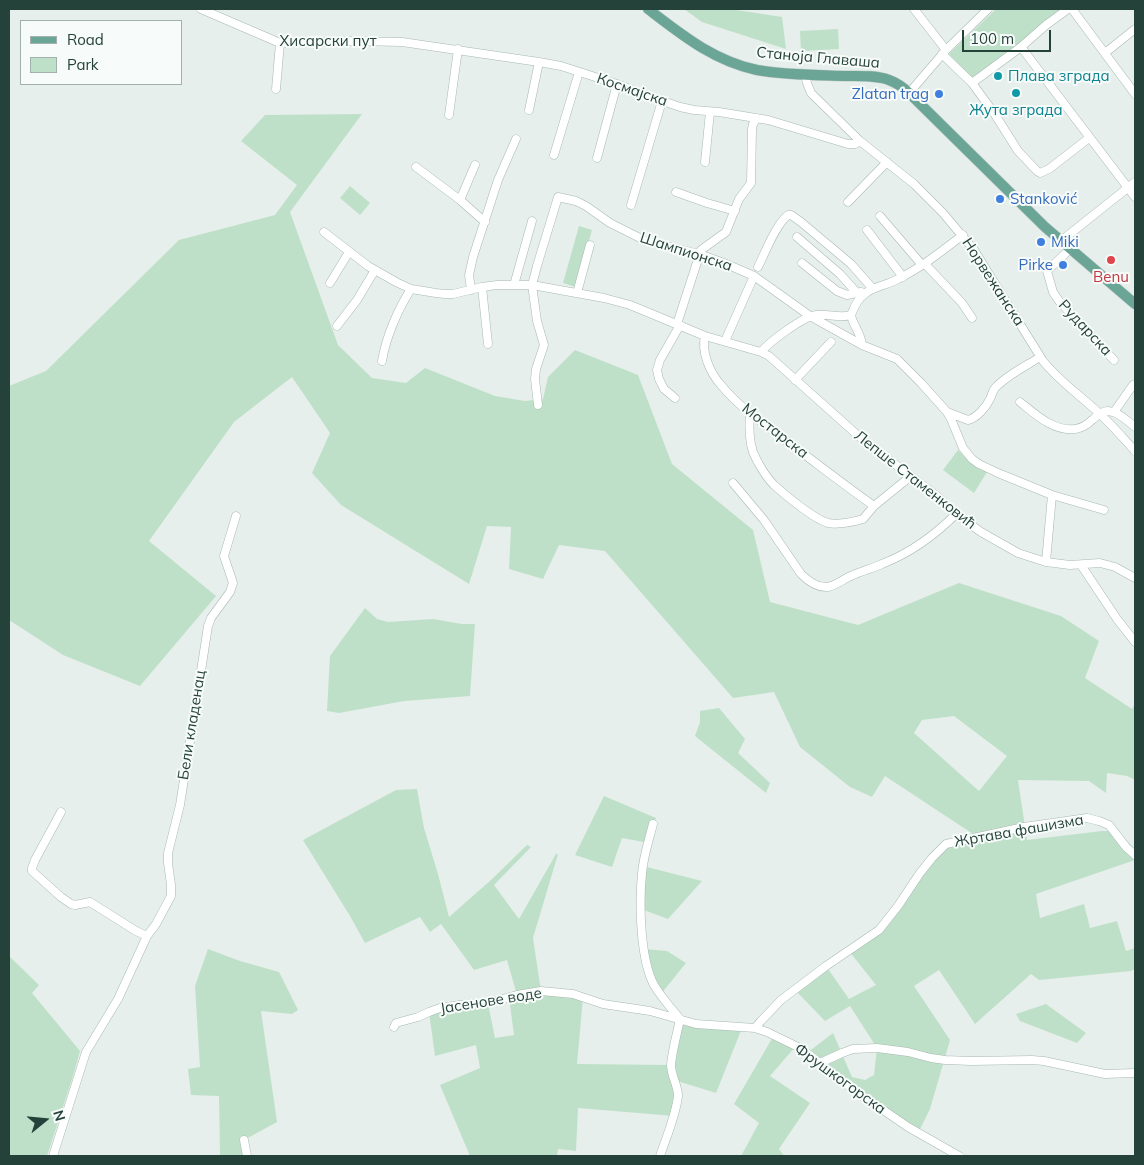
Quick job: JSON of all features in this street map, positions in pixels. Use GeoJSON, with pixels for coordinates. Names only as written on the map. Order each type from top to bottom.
{"type":"FeatureCollection","features":[{"type":"Feature","properties":{"kind":"main road","name":"Станоја Главаша"},"geometry":{"type":"LineString","coordinates":[[648,9],[688,40],[724,60],[756,69],[805,75],[862,76],[886,79],[896,83],[908,92],[1024,207],[1135,304]]}},
{"type":"Feature","properties":{"kind":"street","name":"Хисарски пут"},"geometry":{"type":"LineString","coordinates":[[202,9],[280,44],[354,41],[402,42]]}},
{"type":"Feature","properties":{"kind":"street"},"geometry":{"type":"LineString","coordinates":[[914,9],[944,52],[972,83],[994,113],[1018,151],[1037,171],[1049,169],[1090,138]]}},
{"type":"Feature","properties":{"kind":"street"},"geometry":{"type":"LineString","coordinates":[[908,92],[944,52],[988,9]]}},
{"type":"Feature","properties":{"kind":"street"},"geometry":{"type":"LineString","coordinates":[[972,83],[1021,48],[1046,25],[1070,9],[1135,94]]}},
{"type":"Feature","properties":{"kind":"street"},"geometry":{"type":"LineString","coordinates":[[1105,53],[1135,29]]}},
{"type":"Feature","properties":{"kind":"street","name":"Космајска"},"geometry":{"type":"LineString","coordinates":[[402,42],[561,66],[680,107],[768,120],[848,144],[860,142]]}},
{"type":"Feature","properties":{"kind":"street"},"geometry":{"type":"LineString","coordinates":[[276,89],[280,44]]}},
{"type":"Feature","properties":{"kind":"street"},"geometry":{"type":"LineString","coordinates":[[1021,48],[1135,197]]}},
{"type":"Feature","properties":{"kind":"street"},"geometry":{"type":"LineString","coordinates":[[449,115],[458,49]]}},
{"type":"Feature","properties":{"kind":"street"},"geometry":{"type":"LineString","coordinates":[[529,110],[540,62]]}},
{"type":"Feature","properties":{"kind":"street"},"geometry":{"type":"LineString","coordinates":[[554,155],[579,72]]}},
{"type":"Feature","properties":{"kind":"street","name":"Норвежанска"},"geometry":{"type":"LineString","coordinates":[[805,75],[811,93],[860,142],[887,162],[943,212],[974,250],[1040,357],[1051,371],[1060,381],[1099,413],[1135,451]]}},
{"type":"Feature","properties":{"kind":"street"},"geometry":{"type":"LineString","coordinates":[[597,158],[617,84]]}},
{"type":"Feature","properties":{"kind":"street"},"geometry":{"type":"LineString","coordinates":[[631,205],[662,101]]}},
{"type":"Feature","properties":{"kind":"street"},"geometry":{"type":"LineString","coordinates":[[705,162],[710,112]]}},
{"type":"Feature","properties":{"kind":"street"},"geometry":{"type":"LineString","coordinates":[[674,398],[664,389],[657,370],[678,324],[699,254],[704,247],[726,232],[740,198],[751,182],[752,129],[757,118]]}},
{"type":"Feature","properties":{"kind":"street"},"geometry":{"type":"LineString","coordinates":[[471,290],[470,275],[473,257],[498,180],[516,139]]}},
{"type":"Feature","properties":{"kind":"street"},"geometry":{"type":"LineString","coordinates":[[848,202],[887,162]]}},
{"type":"Feature","properties":{"kind":"street"},"geometry":{"type":"LineString","coordinates":[[416,166],[485,222]]}},
{"type":"Feature","properties":{"kind":"street"},"geometry":{"type":"LineString","coordinates":[[460,200],[475,166]]}},
{"type":"Feature","properties":{"kind":"street"},"geometry":{"type":"LineString","coordinates":[[1061,241],[1135,182]]}},
{"type":"Feature","properties":{"kind":"street"},"geometry":{"type":"LineString","coordinates":[[676,192],[735,210]]}},
{"type":"Feature","properties":{"kind":"street","name":"Шампионска"},"geometry":{"type":"LineString","coordinates":[[532,285],[558,196],[576,201],[646,241],[699,254],[754,276],[810,316],[862,345],[898,359],[947,412]]}},
{"type":"Feature","properties":{"kind":"street"},"geometry":{"type":"LineString","coordinates":[[758,267],[783,219],[791,215],[852,264],[873,289]]}},
{"type":"Feature","properties":{"kind":"street"},"geometry":{"type":"LineString","coordinates":[[880,216],[962,303],[972,318]]}},
{"type":"Feature","properties":{"kind":"street"},"geometry":{"type":"LineString","coordinates":[[514,285],[532,221]]}},
{"type":"Feature","properties":{"kind":"street"},"geometry":{"type":"LineString","coordinates":[[867,230],[904,276]]}},
{"type":"Feature","properties":{"kind":"street","name":"Лепше Стаменковић"},"geometry":{"type":"LineString","coordinates":[[324,232],[368,266],[411,289],[436,294],[453,294],[482,287],[532,285],[577,293],[630,305],[705,336],[761,352],[769,356],[863,440],[980,532],[1018,553],[1046,562],[1064,565],[1107,564],[1135,578]]}},
{"type":"Feature","properties":{"kind":"street"},"geometry":{"type":"LineString","coordinates":[[802,263],[837,291],[846,295],[861,293],[893,282],[904,276],[924,264],[963,235]]}},
{"type":"Feature","properties":{"kind":"street"},"geometry":{"type":"LineString","coordinates":[[797,238],[861,293]]}},
{"type":"Feature","properties":{"kind":"street"},"geometry":{"type":"LineString","coordinates":[[577,293],[590,245]]}},
{"type":"Feature","properties":{"kind":"street","name":"Рударска"},"geometry":{"type":"LineString","coordinates":[[1070,249],[1047,271],[1053,292],[1058,301],[1114,360]]}},
{"type":"Feature","properties":{"kind":"street"},"geometry":{"type":"LineString","coordinates":[[330,283],[350,252]]}},
{"type":"Feature","properties":{"kind":"street"},"geometry":{"type":"LineString","coordinates":[[337,326],[357,300],[375,270]]}},
{"type":"Feature","properties":{"kind":"street"},"geometry":{"type":"LineString","coordinates":[[725,341],[754,276]]}},
{"type":"Feature","properties":{"kind":"street"},"geometry":{"type":"LineString","coordinates":[[532,285],[537,321],[544,345],[536,369],[535,379],[538,405]]}},
{"type":"Feature","properties":{"kind":"street"},"geometry":{"type":"LineString","coordinates":[[482,287],[488,344]]}},
{"type":"Feature","properties":{"kind":"street"},"geometry":{"type":"LineString","coordinates":[[382,361],[383,352],[395,318],[411,289]]}},
{"type":"Feature","properties":{"kind":"street"},"geometry":{"type":"LineString","coordinates":[[861,293],[851,315],[860,335],[862,345]]}},
{"type":"Feature","properties":{"kind":"street"},"geometry":{"type":"LineString","coordinates":[[761,352],[775,338],[810,316],[828,314],[843,317],[851,315]]}},
{"type":"Feature","properties":{"kind":"street","name":"Мостарска"},"geometry":{"type":"LineString","coordinates":[[705,336],[704,348],[710,367],[715,378],[728,393],[750,413],[874,506]]}},
{"type":"Feature","properties":{"kind":"street"},"geometry":{"type":"LineString","coordinates":[[795,380],[831,342]]}},
{"type":"Feature","properties":{"kind":"street"},"geometry":{"type":"LineString","coordinates":[[947,412],[968,420],[974,418],[986,406],[993,391],[1000,383],[1040,357]]}},
{"type":"Feature","properties":{"kind":"street"},"geometry":{"type":"LineString","coordinates":[[1114,412],[1133,385]]}},
{"type":"Feature","properties":{"kind":"street"},"geometry":{"type":"LineString","coordinates":[[1020,402],[1040,417],[1063,429],[1083,428],[1099,413],[1107,411],[1114,412],[1135,426]]}},
{"type":"Feature","properties":{"kind":"street"},"geometry":{"type":"LineString","coordinates":[[947,412],[963,448],[972,459],[998,474],[1052,495],[1104,510]]}},
{"type":"Feature","properties":{"kind":"street"},"geometry":{"type":"LineString","coordinates":[[750,413],[753,452],[767,476],[798,505],[832,524],[863,519],[874,506],[911,476]]}},
{"type":"Feature","properties":{"kind":"street"},"geometry":{"type":"LineString","coordinates":[[733,483],[764,520],[801,574],[815,585],[823,587],[831,586],[909,552],[939,530],[956,514]]}},
{"type":"Feature","properties":{"kind":"street"},"geometry":{"type":"LineString","coordinates":[[1046,562],[1052,495]]}},
{"type":"Feature","properties":{"kind":"street","name":"Бели кладенац"},"geometry":{"type":"LineString","coordinates":[[53,1156],[86,1052],[118,999],[147,936],[156,924],[171,896],[168,863],[170,842],[180,805],[208,626],[211,618],[230,592],[233,583],[224,556],[236,516]]}},
{"type":"Feature","properties":{"kind":"street"},"geometry":{"type":"LineString","coordinates":[[1081,565],[1117,619],[1135,642]]}},
{"type":"Feature","properties":{"kind":"street"},"geometry":{"type":"LineString","coordinates":[[62,812],[35,860],[32,870],[67,902],[74,905],[90,902],[147,936]]}},
{"type":"Feature","properties":{"kind":"street","name":"Жртава фашизма"},"geometry":{"type":"LineString","coordinates":[[756,1028],[781,1000],[826,966],[879,930],[920,873],[946,844],[1024,827],[1087,818],[1109,825],[1126,847],[1135,855]]}},
{"type":"Feature","properties":{"kind":"street"},"geometry":{"type":"LineString","coordinates":[[653,824],[642,874],[641,928],[648,969],[652,979],[680,1019],[671,1065],[678,1098],[674,1116],[660,1156]]}},
{"type":"Feature","properties":{"kind":"street","name":"Јасенове воде"},"geometry":{"type":"LineString","coordinates":[[394,1027],[396,1023],[440,1008],[488,1003],[541,991],[573,994],[603,1004],[650,1011],[680,1019]]}},
{"type":"Feature","properties":{"kind":"street","name":"Фрушкогорска"},"geometry":{"type":"LineString","coordinates":[[680,1019],[696,1024],[756,1028],[796,1046],[908,1127],[959,1156]]}},
{"type":"Feature","properties":{"kind":"street"},"geometry":{"type":"LineString","coordinates":[[820,1063],[853,1049],[877,1048],[945,1060],[1032,1060],[1105,1074],[1135,1073]]}},
{"type":"Feature","properties":{"kind":"street"},"geometry":{"type":"LineString","coordinates":[[244,1140],[247,1156]]}},
{"type":"Feature","properties":{"kind":"green space"},"geometry":{"type":"Polygon","coordinates":[[[684,9],[730,9],[782,17],[786,49],[702,22],[684,9]]]}},
{"type":"Feature","properties":{"kind":"green space"},"geometry":{"type":"Polygon","coordinates":[[[996,9],[1064,9],[973,80],[949,54],[996,9]]]}},
{"type":"Feature","properties":{"kind":"green space"},"geometry":{"type":"Polygon","coordinates":[[[838,29],[839,49],[801,51],[800,31],[838,29]]]}},
{"type":"Feature","properties":{"kind":"green space"},"geometry":{"type":"Polygon","coordinates":[[[362,114],[290,212],[338,345],[372,378],[406,383],[425,368],[495,396],[525,401],[543,399],[548,377],[575,350],[638,375],[672,464],[753,530],[770,602],[858,625],[959,583],[1061,616],[1099,641],[1085,678],[1132,709],[1135,704],[1135,780],[1127,776],[1107,773],[1106,793],[1089,781],[1018,780],[1027,840],[1114,831],[1135,849],[1135,860],[1036,894],[1040,918],[1084,904],[1090,928],[1117,921],[1126,951],[1135,948],[1135,969],[1131,971],[1039,980],[1031,974],[975,1024],[939,970],[914,986],[950,1040],[930,1109],[918,1133],[807,1053],[833,1033],[852,1077],[865,1080],[874,1075],[877,1048],[850,1006],[825,1021],[795,990],[826,966],[849,999],[876,985],[849,951],[879,930],[946,844],[976,836],[885,776],[872,797],[850,787],[800,747],[774,692],[733,698],[605,551],[559,545],[543,579],[509,569],[511,527],[487,526],[469,584],[341,505],[312,473],[330,433],[292,377],[234,422],[149,541],[216,596],[140,686],[63,655],[9,620],[9,386],[46,371],[179,240],[275,215],[297,185],[241,141],[265,115],[362,114]],[[954,716],[922,720],[914,733],[979,791],[1007,756],[954,716]]]}},
{"type":"Feature","properties":{"kind":"green space"},"geometry":{"type":"Polygon","coordinates":[[[350,186],[370,203],[360,215],[340,198],[350,186]]]}},
{"type":"Feature","properties":{"kind":"green space"},"geometry":{"type":"Polygon","coordinates":[[[579,226],[592,230],[576,287],[563,283],[579,226]]]}},
{"type":"Feature","properties":{"kind":"green space"},"geometry":{"type":"Polygon","coordinates":[[[958,450],[971,463],[987,472],[974,493],[943,470],[958,450]]]}},
{"type":"Feature","properties":{"kind":"green space"},"geometry":{"type":"Polygon","coordinates":[[[365,608],[377,619],[388,622],[433,619],[462,624],[475,624],[470,696],[404,701],[339,713],[327,711],[330,656],[365,608]]]}},
{"type":"Feature","properties":{"kind":"green space"},"geometry":{"type":"Polygon","coordinates":[[[719,708],[745,739],[738,753],[770,783],[766,793],[695,736],[700,722],[700,711],[719,708]]]}},
{"type":"Feature","properties":{"kind":"green space"},"geometry":{"type":"Polygon","coordinates":[[[417,789],[424,828],[449,917],[527,845],[531,847],[494,885],[519,919],[556,854],[558,854],[533,938],[541,991],[583,997],[577,1064],[671,1065],[680,1019],[742,1028],[716,1093],[674,1080],[677,1091],[674,1116],[578,1108],[576,1151],[558,1149],[557,1156],[470,1156],[440,1085],[480,1068],[476,1045],[435,1056],[429,1012],[488,1003],[495,1038],[514,1035],[509,997],[517,995],[507,960],[474,970],[441,924],[430,932],[420,917],[365,943],[303,840],[396,790],[417,789]]]}},
{"type":"Feature","properties":{"kind":"green space"},"geometry":{"type":"Polygon","coordinates":[[[604,796],[656,818],[649,843],[622,838],[612,867],[575,855],[604,796]]]}},
{"type":"Feature","properties":{"kind":"green space"},"geometry":{"type":"Polygon","coordinates":[[[643,866],[702,881],[668,919],[641,909],[643,866]]]}},
{"type":"Feature","properties":{"kind":"green space"},"geometry":{"type":"Polygon","coordinates":[[[208,949],[240,961],[279,972],[298,1010],[292,1014],[261,1011],[277,1122],[244,1140],[247,1156],[220,1156],[219,1096],[191,1095],[188,1069],[200,1067],[195,986],[208,949]]]}},
{"type":"Feature","properties":{"kind":"green space"},"geometry":{"type":"Polygon","coordinates":[[[644,949],[667,951],[686,963],[661,994],[655,986],[644,949]]]}},
{"type":"Feature","properties":{"kind":"green space"},"geometry":{"type":"Polygon","coordinates":[[[9,956],[39,985],[32,993],[80,1051],[47,1156],[9,1156],[9,956]]]}},
{"type":"Feature","properties":{"kind":"green space"},"geometry":{"type":"Polygon","coordinates":[[[1046,1004],[1086,1033],[1077,1043],[1020,1021],[1016,1014],[1046,1004]]]}},
{"type":"Feature","properties":{"kind":"green space"},"geometry":{"type":"Polygon","coordinates":[[[774,1035],[796,1046],[770,1076],[810,1103],[779,1149],[784,1156],[741,1156],[759,1123],[734,1104],[774,1035]]]}},
{"type":"Feature","properties":{"kind":"place","name":"Плава зграда"},"geometry":{"type":"Point","coordinates":[998,76]}},
{"type":"Feature","properties":{"kind":"place","name":"Жута зграда"},"geometry":{"type":"Point","coordinates":[1016,93]}},
{"type":"Feature","properties":{"kind":"place","name":"Zlatan trag"},"geometry":{"type":"Point","coordinates":[939,94]}},
{"type":"Feature","properties":{"kind":"place","name":"Stanković"},"geometry":{"type":"Point","coordinates":[1000,199]}},
{"type":"Feature","properties":{"kind":"place","name":"Miki"},"geometry":{"type":"Point","coordinates":[1041,242]}},
{"type":"Feature","properties":{"kind":"place","name":"Benu"},"geometry":{"type":"Point","coordinates":[1111,260]}},
{"type":"Feature","properties":{"kind":"place","name":"Pirke"},"geometry":{"type":"Point","coordinates":[1063,265]}}]}
